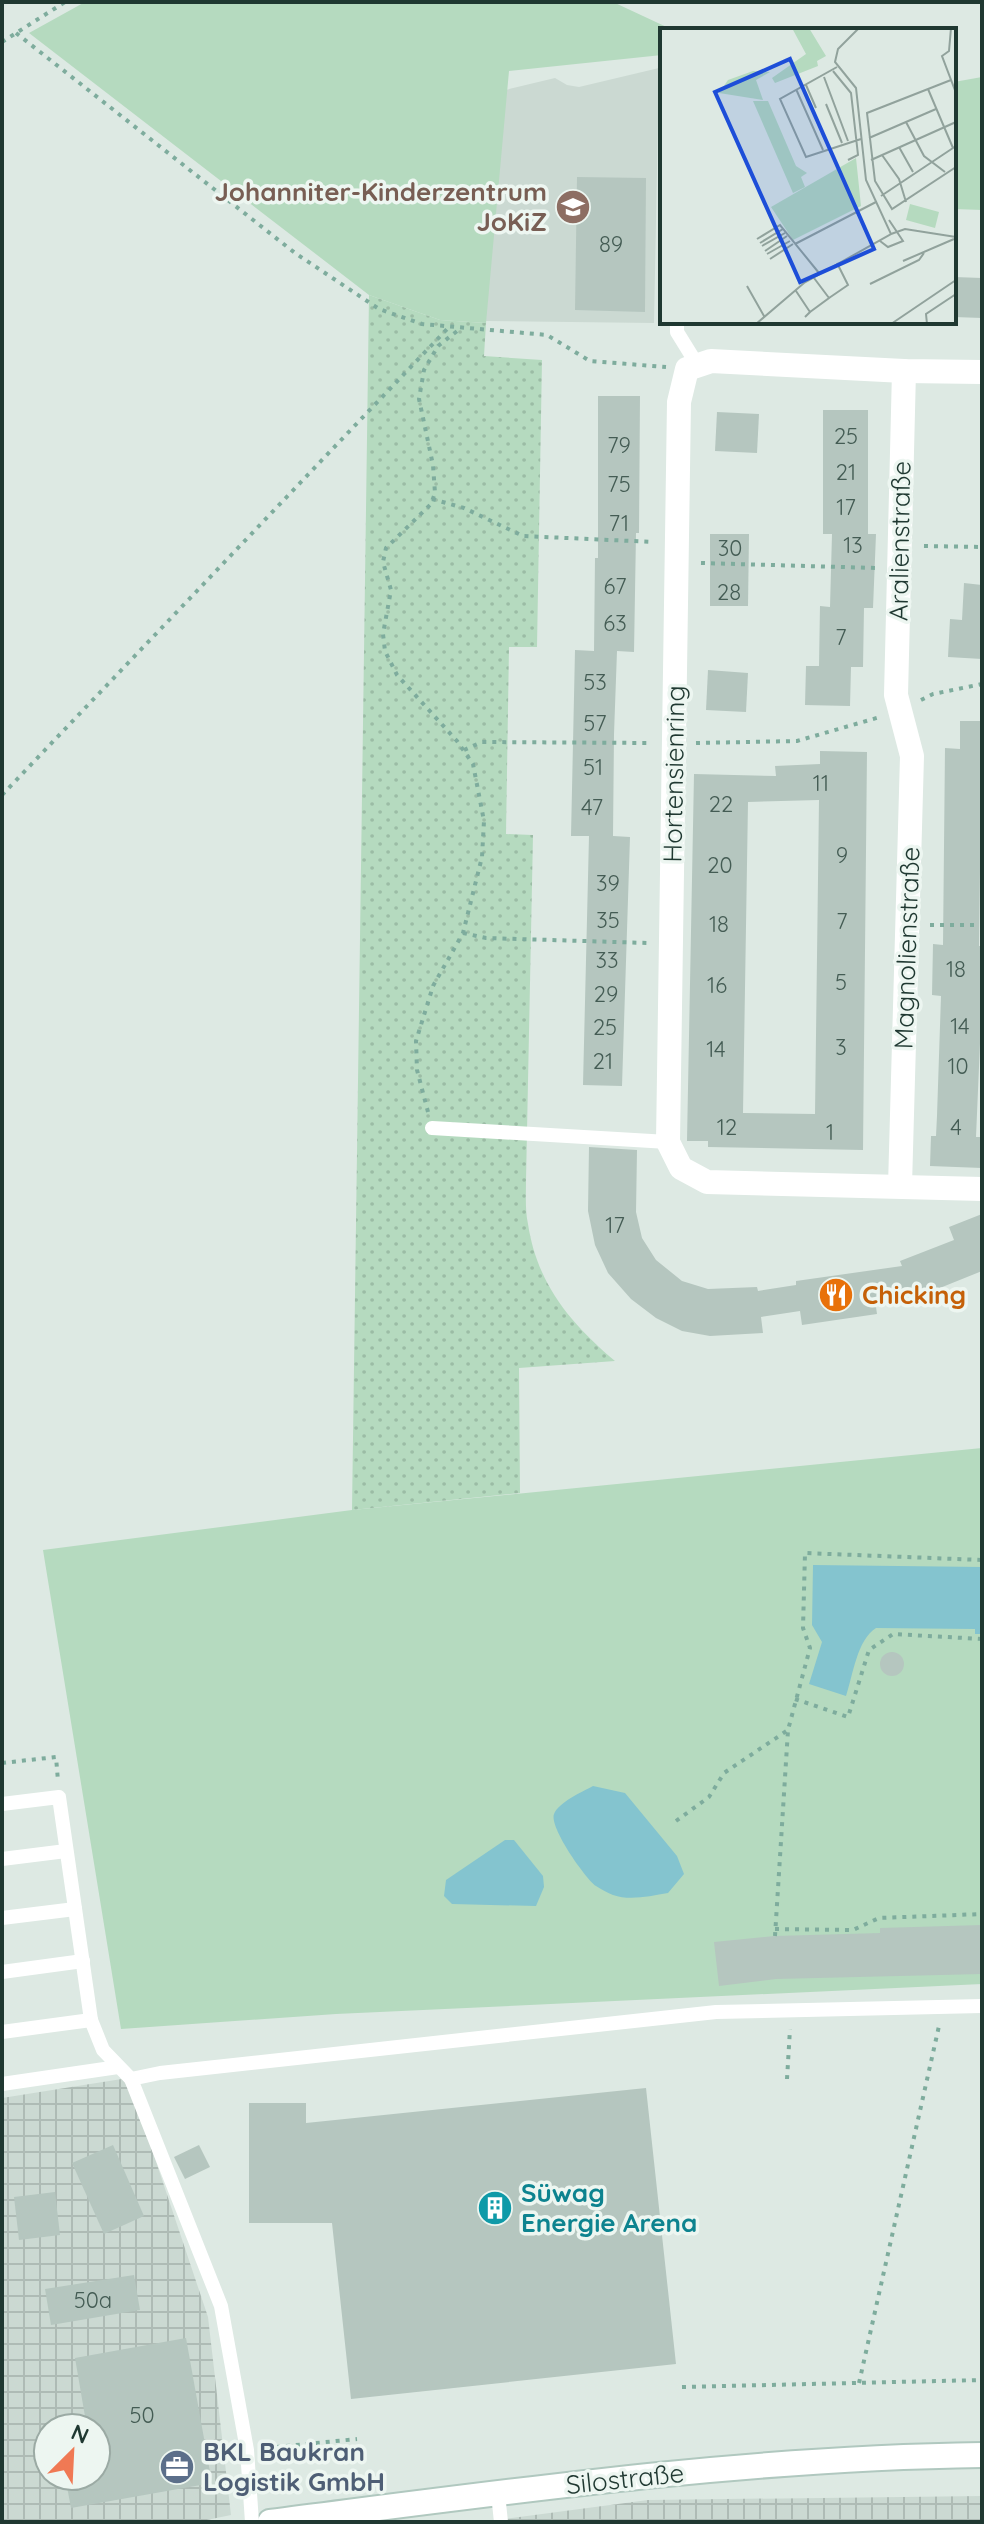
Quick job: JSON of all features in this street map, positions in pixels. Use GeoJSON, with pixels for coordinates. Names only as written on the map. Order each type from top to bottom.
{"type":"FeatureCollection","features":[{"type":"Feature","properties":{"kind":"street"},"geometry":{"type":"LineString","coordinates":[[692,368],[711,361],[982,372]]}},
{"type":"Feature","properties":{"kind":"street","name":"Hortensienring"},"geometry":{"type":"LineString","coordinates":[[668,1142],[679,402],[692,368]]}},
{"type":"Feature","properties":{"kind":"street","name":"Aralienstraße"},"geometry":{"type":"LineString","coordinates":[[899,711],[896,695],[904,371]]}},
{"type":"Feature","properties":{"kind":"street","name":"Magnolienstraße"},"geometry":{"type":"LineString","coordinates":[[899,711],[912,756],[900,1186]]}},
{"type":"Feature","properties":{"kind":"street"},"geometry":{"type":"LineString","coordinates":[[668,1142],[681,1168],[707,1182],[982,1189]]}},
{"type":"Feature","properties":{"kind":"street","name":"Silostraße"},"geometry":{"type":"LineString","coordinates":[[270,2522],[677,2472],[982,2455]]}},
{"type":"Feature","properties":{"kind":"lane"},"geometry":{"type":"LineString","coordinates":[[677,324],[677,332],[692,368]]}},
{"type":"Feature","properties":{"kind":"lane"},"geometry":{"type":"LineString","coordinates":[[432,1128],[668,1142]]}},
{"type":"Feature","properties":{"kind":"lane"},"geometry":{"type":"LineString","coordinates":[[2,1804],[59,1797],[91,2020],[103,2050],[131,2079],[221,2306],[247,2450],[252,2522]]}},
{"type":"Feature","properties":{"kind":"lane"},"geometry":{"type":"LineString","coordinates":[[2,1859],[66,1851]]}},
{"type":"Feature","properties":{"kind":"lane"},"geometry":{"type":"LineString","coordinates":[[2,1918],[75,1909]]}},
{"type":"Feature","properties":{"kind":"lane"},"geometry":{"type":"LineString","coordinates":[[2,1972],[83,1961]]}},
{"type":"Feature","properties":{"kind":"lane"},"geometry":{"type":"LineString","coordinates":[[131,2079],[160,2073],[716,2012],[982,2006]]}},
{"type":"Feature","properties":{"kind":"lane"},"geometry":{"type":"LineString","coordinates":[[2,2032],[91,2020]]}},
{"type":"Feature","properties":{"kind":"lane"},"geometry":{"type":"LineString","coordinates":[[2,2084],[118,2067]]}},
{"type":"Feature","properties":{"kind":"lane"},"geometry":{"type":"LineString","coordinates":[[498,2494],[501,2522]]}},
{"type":"Feature","properties":{"kind":"path"},"geometry":{"type":"LineString","coordinates":[[2,42],[65,2]]}},
{"type":"Feature","properties":{"kind":"path"},"geometry":{"type":"LineString","coordinates":[[16,33],[295,253],[379,309],[422,324],[547,335],[590,361],[692,368]]}},
{"type":"Feature","properties":{"kind":"path"},"geometry":{"type":"LineString","coordinates":[[2,795],[449,327]]}},
{"type":"Feature","properties":{"kind":"path"},"geometry":{"type":"LineString","coordinates":[[432,1128],[417,1070],[416,1041],[433,986],[463,933],[482,857],[484,821],[473,764],[397,675],[385,651],[383,634],[391,590],[383,562],[386,548],[431,504],[435,493],[433,465],[419,399],[424,370],[438,346],[461,328]]}},
{"type":"Feature","properties":{"kind":"path"},"geometry":{"type":"LineString","coordinates":[[432,499],[464,508],[523,536],[677,553],[899,557],[982,547]]}},
{"type":"Feature","properties":{"kind":"path"},"geometry":{"type":"LineString","coordinates":[[464,750],[482,742],[675,744],[797,741],[899,711],[933,694],[982,684]]}},
{"type":"Feature","properties":{"kind":"path"},"geometry":{"type":"LineString","coordinates":[[907,924],[982,925]]}},
{"type":"Feature","properties":{"kind":"path"},"geometry":{"type":"LineString","coordinates":[[463,933],[486,938],[671,944]]}},
{"type":"Feature","properties":{"kind":"path"},"geometry":{"type":"LineString","coordinates":[[982,1560],[805,1553],[803,1628],[810,1648],[788,1730],[775,1932],[853,1930],[879,1918],[982,1914]]}},
{"type":"Feature","properties":{"kind":"path"},"geometry":{"type":"LineString","coordinates":[[795,1699],[848,1717],[869,1650],[893,1634],[982,1639]]}},
{"type":"Feature","properties":{"kind":"path"},"geometry":{"type":"LineString","coordinates":[[676,1821],[709,1797],[724,1773],[788,1730]]}},
{"type":"Feature","properties":{"kind":"path"},"geometry":{"type":"LineString","coordinates":[[2,1763],[56,1757]]}},
{"type":"Feature","properties":{"kind":"path"},"geometry":{"type":"LineString","coordinates":[[859,2383],[943,2007]]}},
{"type":"Feature","properties":{"kind":"path"},"geometry":{"type":"LineString","coordinates":[[787,2079],[791,2011]]}},
{"type":"Feature","properties":{"kind":"path"},"geometry":{"type":"LineString","coordinates":[[682,2387],[982,2380]]}},
{"type":"Feature","properties":{"kind":"path"},"geometry":{"type":"LineString","coordinates":[[247,2450],[357,2439]]}},
{"type":"Feature","properties":{"kind":"shaded area","name":"Johanniter-Kinderzentrum JoKiZ"},"geometry":{"type":"Polygon","coordinates":[[[659,68],[654,323],[485,321],[493,93],[555,78],[579,87],[659,68]]]}},
{"type":"Feature","properties":{"kind":"shaded area"},"geometry":{"type":"Polygon","coordinates":[[[128,2078],[208,2317],[231,2515],[197,2522],[2,2522],[2,2098],[128,2078]]]}},
{"type":"Feature","properties":{"kind":"shaded area"},"geometry":{"type":"Polygon","coordinates":[[[982,2496],[982,2522],[481,2522],[648,2500],[982,2496]]]}},
{"type":"Feature","properties":{"kind":"green space"},"geometry":{"type":"Polygon","coordinates":[[[85,2],[613,2],[669,28],[660,28],[660,55],[509,71],[486,323],[440,320],[369,295],[29,33],[85,2]]]}},
{"type":"Feature","properties":{"kind":"green space"},"geometry":{"type":"Polygon","coordinates":[[[982,77],[982,210],[956,209],[956,82],[982,77]]]}},
{"type":"Feature","properties":{"kind":"green space"},"geometry":{"type":"Polygon","coordinates":[[[369,295],[440,320],[486,323],[484,356],[542,360],[537,647],[509,647],[506,834],[533,835],[526,1213],[539,1266],[558,1301],[584,1332],[615,1361],[519,1368],[520,1493],[352,1510],[369,295]]]}},
{"type":"Feature","properties":{"kind":"green space"},"geometry":{"type":"Polygon","coordinates":[[[982,1448],[982,1984],[336,2014],[121,2029],[43,1550],[352,1510],[982,1448]]]}},
{"type":"Feature","properties":{"kind":"water"},"geometry":{"type":"Polygon","coordinates":[[[813,1565],[982,1567],[982,1634],[975,1634],[975,1629],[876,1628],[860,1649],[846,1696],[809,1684],[822,1642],[812,1625],[813,1565]]]}},
{"type":"Feature","properties":{"kind":"water"},"geometry":{"type":"Polygon","coordinates":[[[593,1786],[625,1793],[677,1856],[684,1874],[668,1893],[633,1898],[613,1895],[596,1886],[577,1863],[557,1830],[554,1814],[566,1801],[593,1786]]]}},
{"type":"Feature","properties":{"kind":"water"},"geometry":{"type":"Polygon","coordinates":[[[505,1840],[514,1840],[543,1876],[544,1887],[536,1906],[452,1904],[444,1896],[446,1880],[505,1840]]]}},
{"type":"Feature","properties":{"kind":"building"},"geometry":{"type":"Polygon","coordinates":[[[577,177],[646,178],[645,312],[575,310],[577,177]]]}},
{"type":"Feature","properties":{"kind":"building"},"geometry":{"type":"Polygon","coordinates":[[[956,277],[982,278],[982,318],[956,317],[956,277]]]}},
{"type":"Feature","properties":{"kind":"building"},"geometry":{"type":"Polygon","coordinates":[[[598,396],[640,396],[634,652],[617,651],[614,734],[613,836],[630,837],[622,1086],[583,1085],[589,836],[571,836],[575,650],[594,651],[595,558],[598,558],[598,396]]]}},
{"type":"Feature","properties":{"kind":"building"},"geometry":{"type":"Polygon","coordinates":[[[823,410],[868,410],[868,534],[876,534],[873,608],[864,608],[863,667],[851,667],[850,706],[805,705],[806,666],[819,666],[820,606],[830,607],[832,534],[823,534],[823,410]]]}},
{"type":"Feature","properties":{"kind":"building"},"geometry":{"type":"Polygon","coordinates":[[[717,412],[759,414],[757,453],[715,451],[717,412]]]}},
{"type":"Feature","properties":{"kind":"building"},"geometry":{"type":"Polygon","coordinates":[[[710,534],[749,534],[748,606],[710,606],[710,534]]]}},
{"type":"Feature","properties":{"kind":"building"},"geometry":{"type":"Polygon","coordinates":[[[964,583],[982,585],[982,659],[948,657],[950,619],[962,620],[964,583]]]}},
{"type":"Feature","properties":{"kind":"building"},"geometry":{"type":"Polygon","coordinates":[[[708,670],[748,673],[746,712],[706,710],[708,670]]]}},
{"type":"Feature","properties":{"kind":"building"},"geometry":{"type":"Polygon","coordinates":[[[960,721],[982,721],[979,946],[982,946],[982,997],[976,1137],[982,1137],[982,1168],[930,1166],[931,1136],[936,1136],[937,1116],[941,996],[932,995],[933,944],[943,945],[945,748],[960,749],[960,721]]]}},
{"type":"Feature","properties":{"kind":"building"},"geometry":{"type":"Polygon","coordinates":[[[820,751],[867,752],[863,1150],[708,1147],[708,1141],[687,1141],[694,774],[776,776],[775,766],[820,764],[820,751]],[[819,800],[748,802],[743,1113],[815,1114],[819,800]]]}},
{"type":"Feature","properties":{"kind":"building"},"geometry":{"type":"Polygon","coordinates":[[[589,1147],[637,1150],[636,1212],[642,1238],[656,1260],[682,1281],[708,1289],[757,1287],[758,1291],[796,1285],[796,1281],[902,1266],[900,1261],[954,1240],[949,1227],[982,1214],[982,1271],[915,1298],[911,1289],[875,1300],[877,1314],[802,1325],[800,1311],[761,1317],[763,1333],[710,1336],[682,1331],[656,1318],[631,1299],[608,1273],[595,1245],[588,1211],[589,1147]]]}},
{"type":"Feature","properties":{"kind":"building"},"geometry":{"type":"Polygon","coordinates":[[[892,1652],[903,1659],[904,1664],[897,1675],[892,1676],[881,1669],[880,1664],[887,1653],[892,1652]]]}},
{"type":"Feature","properties":{"kind":"building"},"geometry":{"type":"Polygon","coordinates":[[[982,1925],[982,1974],[776,1979],[719,1986],[714,1942],[775,1936],[880,1933],[880,1928],[982,1925]]]}},
{"type":"Feature","properties":{"kind":"building","name":"Süwag Energie Arena"},"geometry":{"type":"Polygon","coordinates":[[[646,2088],[676,2364],[351,2399],[332,2223],[249,2223],[249,2103],[306,2103],[306,2123],[646,2088]]]}},
{"type":"Feature","properties":{"kind":"building"},"geometry":{"type":"Polygon","coordinates":[[[113,2145],[144,2216],[104,2234],[72,2163],[113,2145]]]}},
{"type":"Feature","properties":{"kind":"building"},"geometry":{"type":"Polygon","coordinates":[[[199,2145],[210,2167],[185,2179],[174,2157],[199,2145]]]}},
{"type":"Feature","properties":{"kind":"building"},"geometry":{"type":"Polygon","coordinates":[[[55,2192],[60,2235],[19,2240],[14,2197],[55,2192]]]}},
{"type":"Feature","properties":{"kind":"building"},"geometry":{"type":"Polygon","coordinates":[[[134,2275],[140,2310],[51,2325],[45,2289],[134,2275]]]}},
{"type":"Feature","properties":{"kind":"building"},"geometry":{"type":"Polygon","coordinates":[[[186,2338],[212,2483],[71,2508],[68,2492],[112,2492],[112,2412],[84,2412],[75,2358],[186,2338]]]}},
{"type":"Feature","properties":{"kind":"place","name":"Johanniter-Kinderzentrum JoKiZ"},"geometry":{"type":"Point","coordinates":[573,207]}},
{"type":"Feature","properties":{"kind":"place","name":"Chicking"},"geometry":{"type":"Point","coordinates":[836,1295]}},
{"type":"Feature","properties":{"kind":"place","name":"Süwag Energie Arena"},"geometry":{"type":"Point","coordinates":[495,2208]}},
{"type":"Feature","properties":{"kind":"place","name":"BKL Baukran Logistik GmbH"},"geometry":{"type":"Point","coordinates":[177,2467]}}]}
